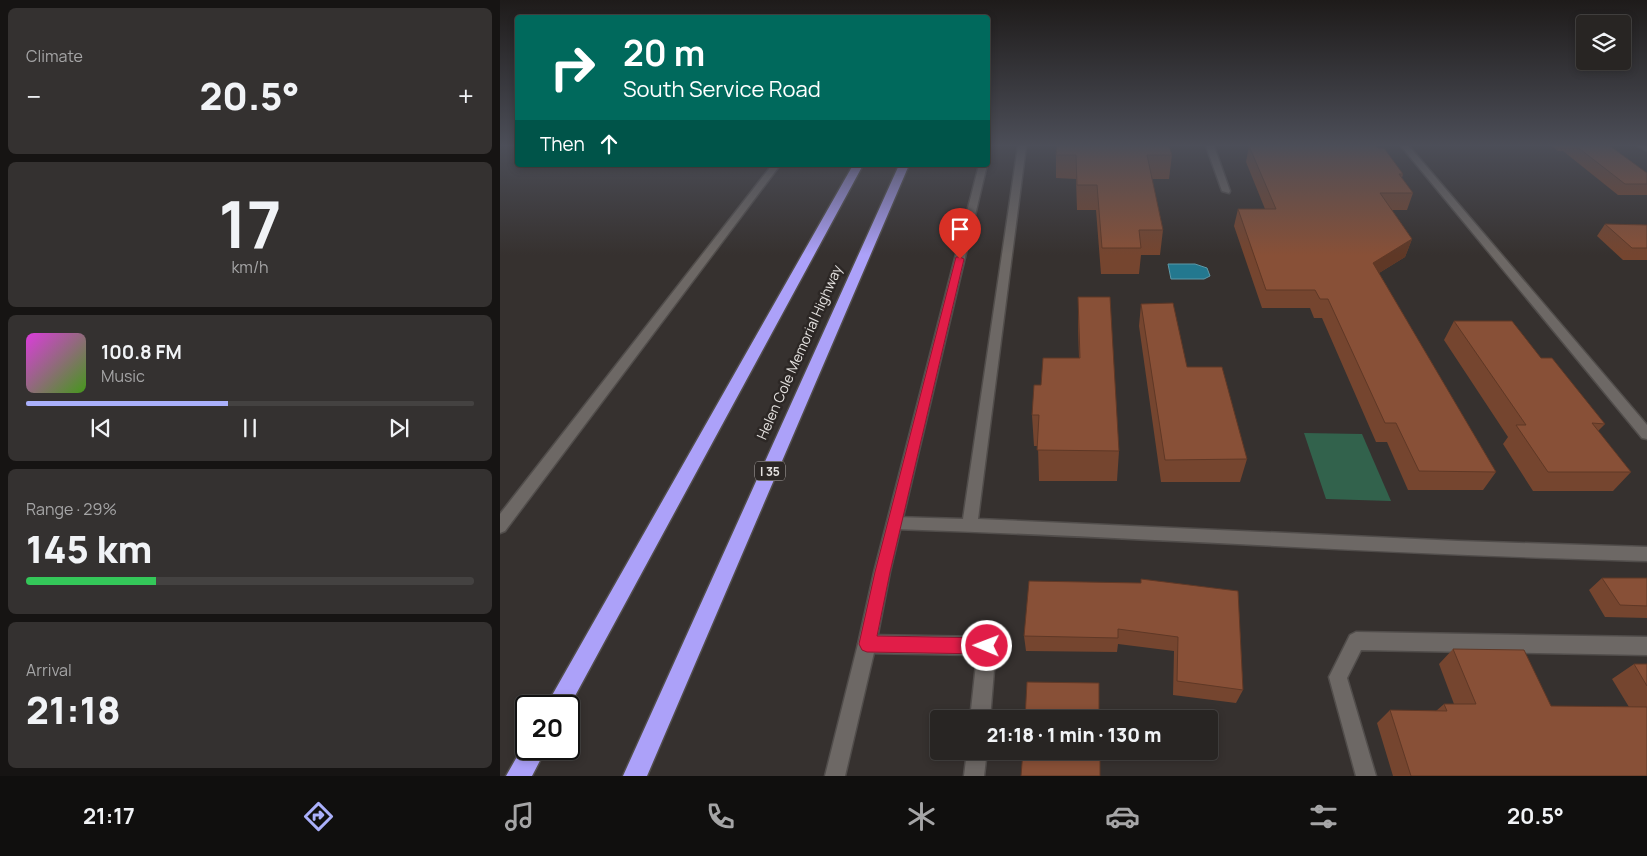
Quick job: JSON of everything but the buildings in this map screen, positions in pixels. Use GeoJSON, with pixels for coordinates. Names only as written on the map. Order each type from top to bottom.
{"type":"FeatureCollection","features":[{"type":"Feature","properties":{"kind":"highway"},"geometry":{"type":"LineString","coordinates":[[563,695],[848,182]]}},
{"type":"Feature","properties":{"kind":"highway","name":"Helen Cole Memorial Highway"},"geometry":{"type":"LineString","coordinates":[[635,776],[896,182]]}},
{"type":"Feature","properties":{"kind":"highway"},"geometry":{"type":"LineString","coordinates":[[518,776],[527,760]]}},
{"type":"Feature","properties":{"kind":"street"},"geometry":{"type":"LineString","coordinates":[[500,526],[763,182]]}},
{"type":"Feature","properties":{"kind":"street"},"geometry":{"type":"LineString","coordinates":[[835,776],[867,644],[882,572],[979,182]]}},
{"type":"Feature","properties":{"kind":"street"},"geometry":{"type":"LineString","coordinates":[[970,525],[1017,182]]}},
{"type":"Feature","properties":{"kind":"street"},"geometry":{"type":"LineString","coordinates":[[1223,182],[1226,191]]}},
{"type":"Feature","properties":{"kind":"street"},"geometry":{"type":"LineString","coordinates":[[1435,182],[1647,434]]}},
{"type":"Feature","properties":{"kind":"street"},"geometry":{"type":"LineString","coordinates":[[895,523],[1531,552],[1647,554]]}},
{"type":"Feature","properties":{"kind":"street"},"geometry":{"type":"LineString","coordinates":[[1366,776],[1338,677],[1356,641],[1647,646]]}},
{"type":"Feature","properties":{"kind":"street"},"geometry":{"type":"LineString","coordinates":[[867,644],[987,646],[981,710]]}},
{"type":"Feature","properties":{"kind":"street"},"geometry":{"type":"LineString","coordinates":[[974,776],[976,760]]}},
{"type":"Feature","properties":{"kind":"green space"},"geometry":{"type":"Polygon","coordinates":[[[1304,433],[1362,434],[1391,501],[1326,499],[1304,433]]]}},
{"type":"Feature","properties":{"kind":"water"},"geometry":{"type":"Polygon","coordinates":[[[1168,264],[1195,264],[1207,268],[1210,276],[1204,279],[1171,279],[1168,264]]]}},
{"type":"Feature","properties":{"kind":"route"},"geometry":{"type":"LineString","coordinates":[[960,259],[882,572],[867,644],[987,646]]}}]}
